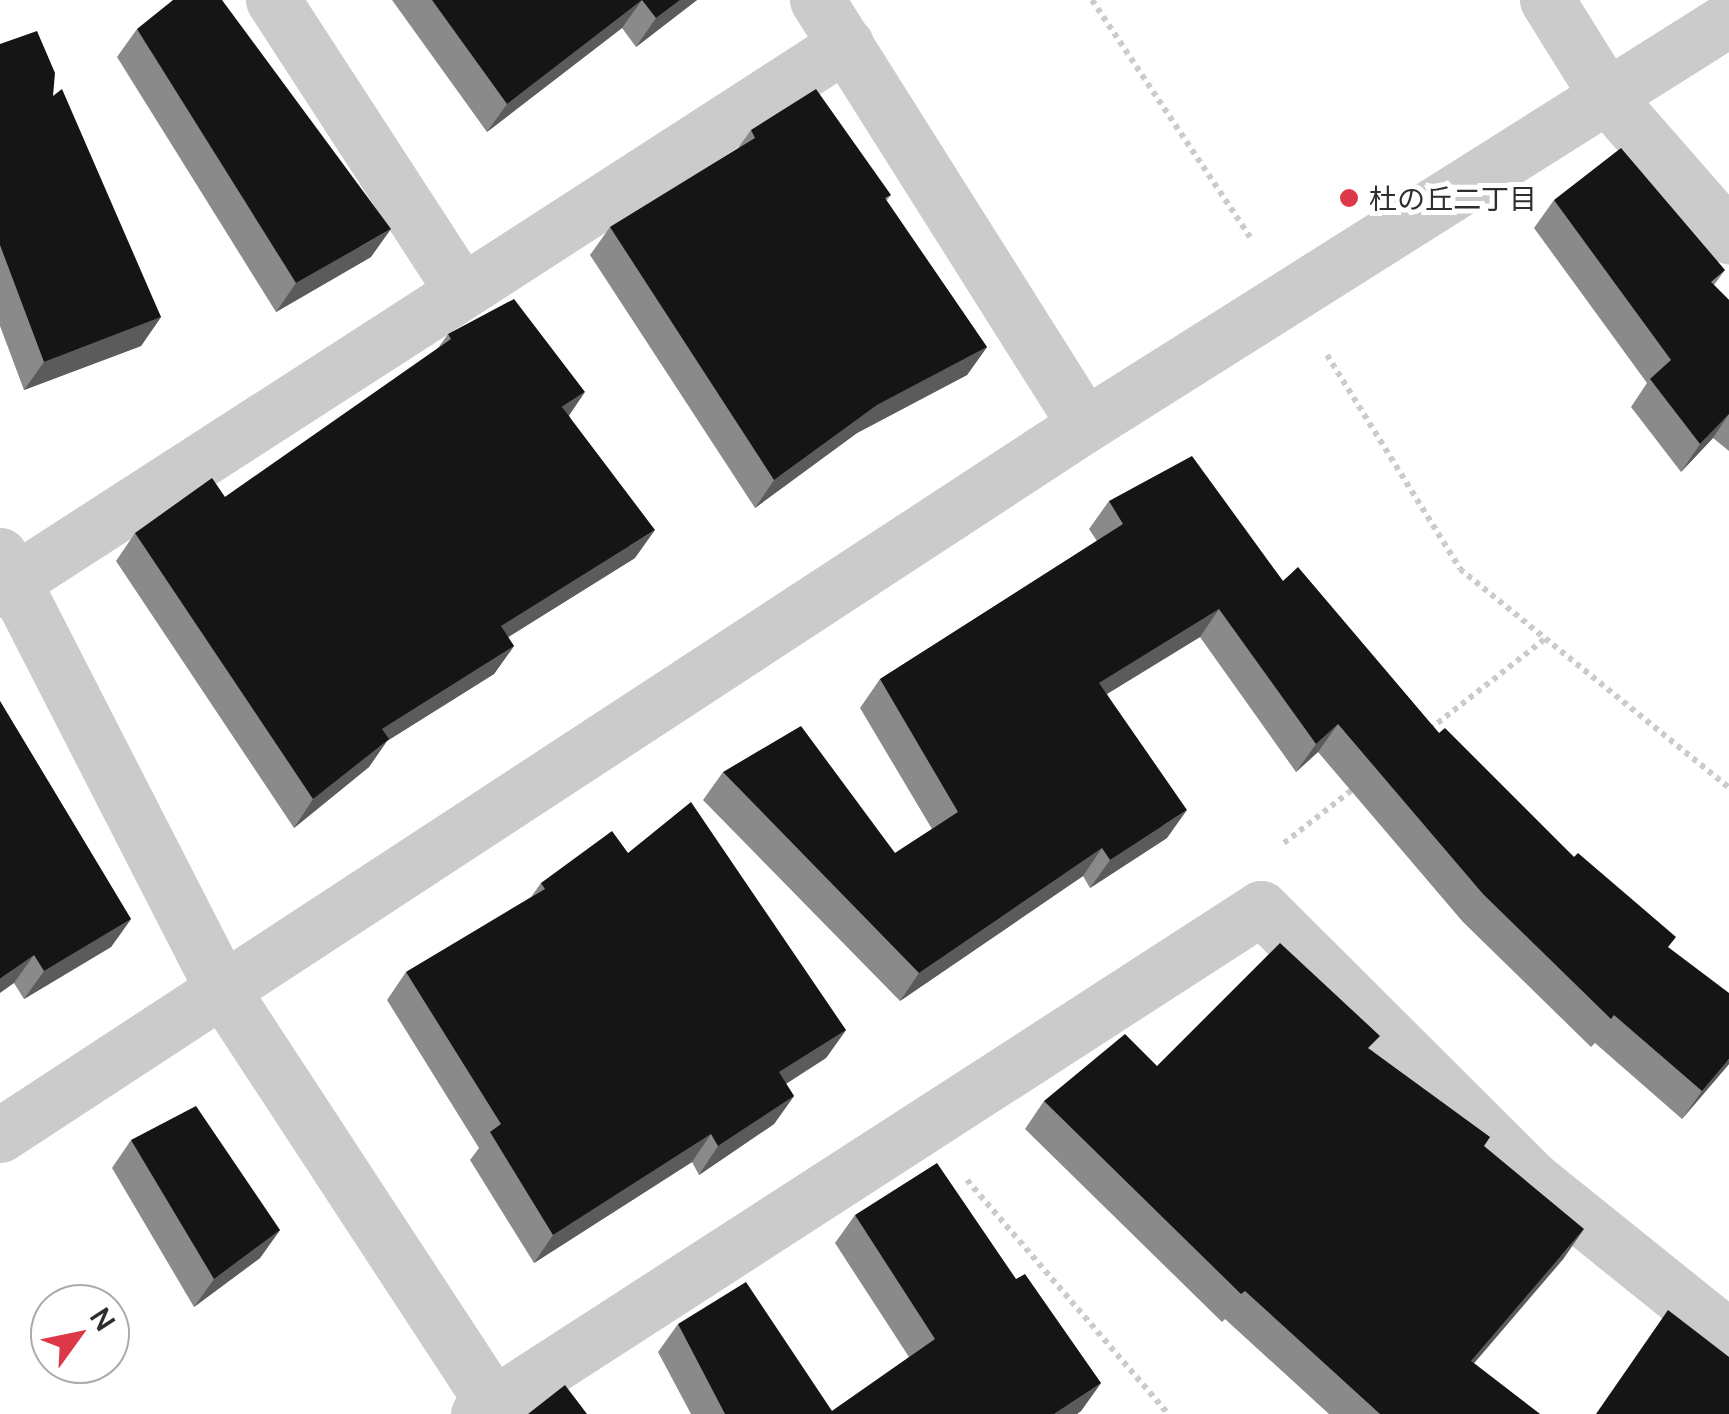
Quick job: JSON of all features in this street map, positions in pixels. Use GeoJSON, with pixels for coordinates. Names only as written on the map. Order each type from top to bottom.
{"type":"FeatureCollection","features":[{"type":"Feature","properties":{"kind":"street"},"geometry":{"type":"LineString","coordinates":[[273,0],[461,290]]}},
{"type":"Feature","properties":{"kind":"street"},"geometry":{"type":"LineString","coordinates":[[1546,0],[1608,98],[1729,236]]}},
{"type":"Feature","properties":{"kind":"street"},"geometry":{"type":"LineString","coordinates":[[0,1135],[1085,425],[1729,20]]}},
{"type":"Feature","properties":{"kind":"street"},"geometry":{"type":"LineString","coordinates":[[1085,425],[831,22],[461,290],[4,576],[224,991],[486,1409],[1261,908],[1534,1180],[1729,1337]]}},
{"type":"Feature","properties":{"kind":"path"},"geometry":{"type":"LineString","coordinates":[[1092,0],[1257,247]]}},
{"type":"Feature","properties":{"kind":"path"},"geometry":{"type":"LineString","coordinates":[[1318,341],[1460,569],[1729,788]]}},
{"type":"Feature","properties":{"kind":"path"},"geometry":{"type":"LineString","coordinates":[[1426,732],[1546,638]]}},
{"type":"Feature","properties":{"kind":"path"},"geometry":{"type":"LineString","coordinates":[[1261,908],[1275,850],[1366,779]]}},
{"type":"Feature","properties":{"kind":"path"},"geometry":{"type":"LineString","coordinates":[[922,1127],[1168,1414]]}},
{"type":"Feature","properties":{"kind":"building"},"geometry":{"type":"Polygon","coordinates":[[[173,0],[222,0],[391,229],[296,283],[137,29],[173,0]]]}},
{"type":"Feature","properties":{"kind":"building"},"geometry":{"type":"Polygon","coordinates":[[[432,0],[642,0],[507,104],[432,0]]]}},
{"type":"Feature","properties":{"kind":"building"},"geometry":{"type":"Polygon","coordinates":[[[642,0],[680,0],[656,18],[642,0]]]}},
{"type":"Feature","properties":{"kind":"building"},"geometry":{"type":"Polygon","coordinates":[[[37,31],[55,73],[53,96],[62,89],[161,317],[44,362],[0,245],[0,44],[37,31]]]}},
{"type":"Feature","properties":{"kind":"building"},"geometry":{"type":"Polygon","coordinates":[[[816,89],[891,195],[885,198],[987,347],[877,405],[774,480],[610,227],[755,138],[751,130],[816,89]]]}},
{"type":"Feature","properties":{"kind":"building"},"geometry":{"type":"Polygon","coordinates":[[[1621,148],[1725,270],[1711,282],[1729,300],[1729,414],[1700,444],[1650,379],[1671,360],[1554,200],[1621,148]]]}},
{"type":"Feature","properties":{"kind":"building"},"geometry":{"type":"Polygon","coordinates":[[[514,299],[585,392],[562,407],[655,530],[501,626],[514,646],[382,729],[389,739],[313,799],[135,533],[212,478],[225,497],[451,339],[448,334],[514,299]]]}},
{"type":"Feature","properties":{"kind":"building"},"geometry":{"type":"Polygon","coordinates":[[[1192,456],[1283,581],[1298,567],[1439,733],[1445,728],[1574,857],[1578,853],[1676,937],[1668,947],[1729,993],[1729,1059],[1702,1091],[1614,1015],[1611,1019],[1483,894],[1338,724],[1316,744],[1219,609],[1099,683],[1187,810],[1110,860],[1102,848],[919,973],[723,772],[801,726],[895,853],[958,812],[880,679],[1123,524],[1109,501],[1192,456]]]}},
{"type":"Feature","properties":{"kind":"building"},"geometry":{"type":"Polygon","coordinates":[[[0,701],[131,919],[44,971],[34,955],[0,979],[0,701]]]}},
{"type":"Feature","properties":{"kind":"building"},"geometry":{"type":"Polygon","coordinates":[[[691,802],[846,1030],[779,1072],[794,1096],[718,1146],[711,1134],[553,1235],[490,1132],[501,1124],[406,972],[545,889],[541,883],[612,831],[628,853],[691,802]]]}},
{"type":"Feature","properties":{"kind":"building"},"geometry":{"type":"Polygon","coordinates":[[[1280,943],[1380,1036],[1368,1048],[1490,1137],[1484,1146],[1584,1229],[1471,1361],[1540,1414],[1380,1414],[1245,1291],[1241,1294],[1044,1101],[1125,1034],[1157,1066],[1280,943]]]}},
{"type":"Feature","properties":{"kind":"building"},"geometry":{"type":"Polygon","coordinates":[[[196,1106],[280,1230],[214,1279],[131,1140],[196,1106]]]}},
{"type":"Feature","properties":{"kind":"building"},"geometry":{"type":"Polygon","coordinates":[[[937,1163],[1016,1279],[1025,1274],[1101,1383],[1054,1414],[725,1414],[678,1324],[746,1282],[832,1411],[935,1339],[855,1215],[937,1163]]]}},
{"type":"Feature","properties":{"kind":"building"},"geometry":{"type":"Polygon","coordinates":[[[1668,1310],[1729,1357],[1729,1414],[1596,1414],[1668,1310]]]}},
{"type":"Feature","properties":{"kind":"building"},"geometry":{"type":"Polygon","coordinates":[[[565,1385],[587,1414],[528,1414],[565,1385]]]}},
{"type":"Feature","properties":{"kind":"place","name":"杜の丘二丁目"},"geometry":{"type":"Point","coordinates":[1349,198]}}]}
